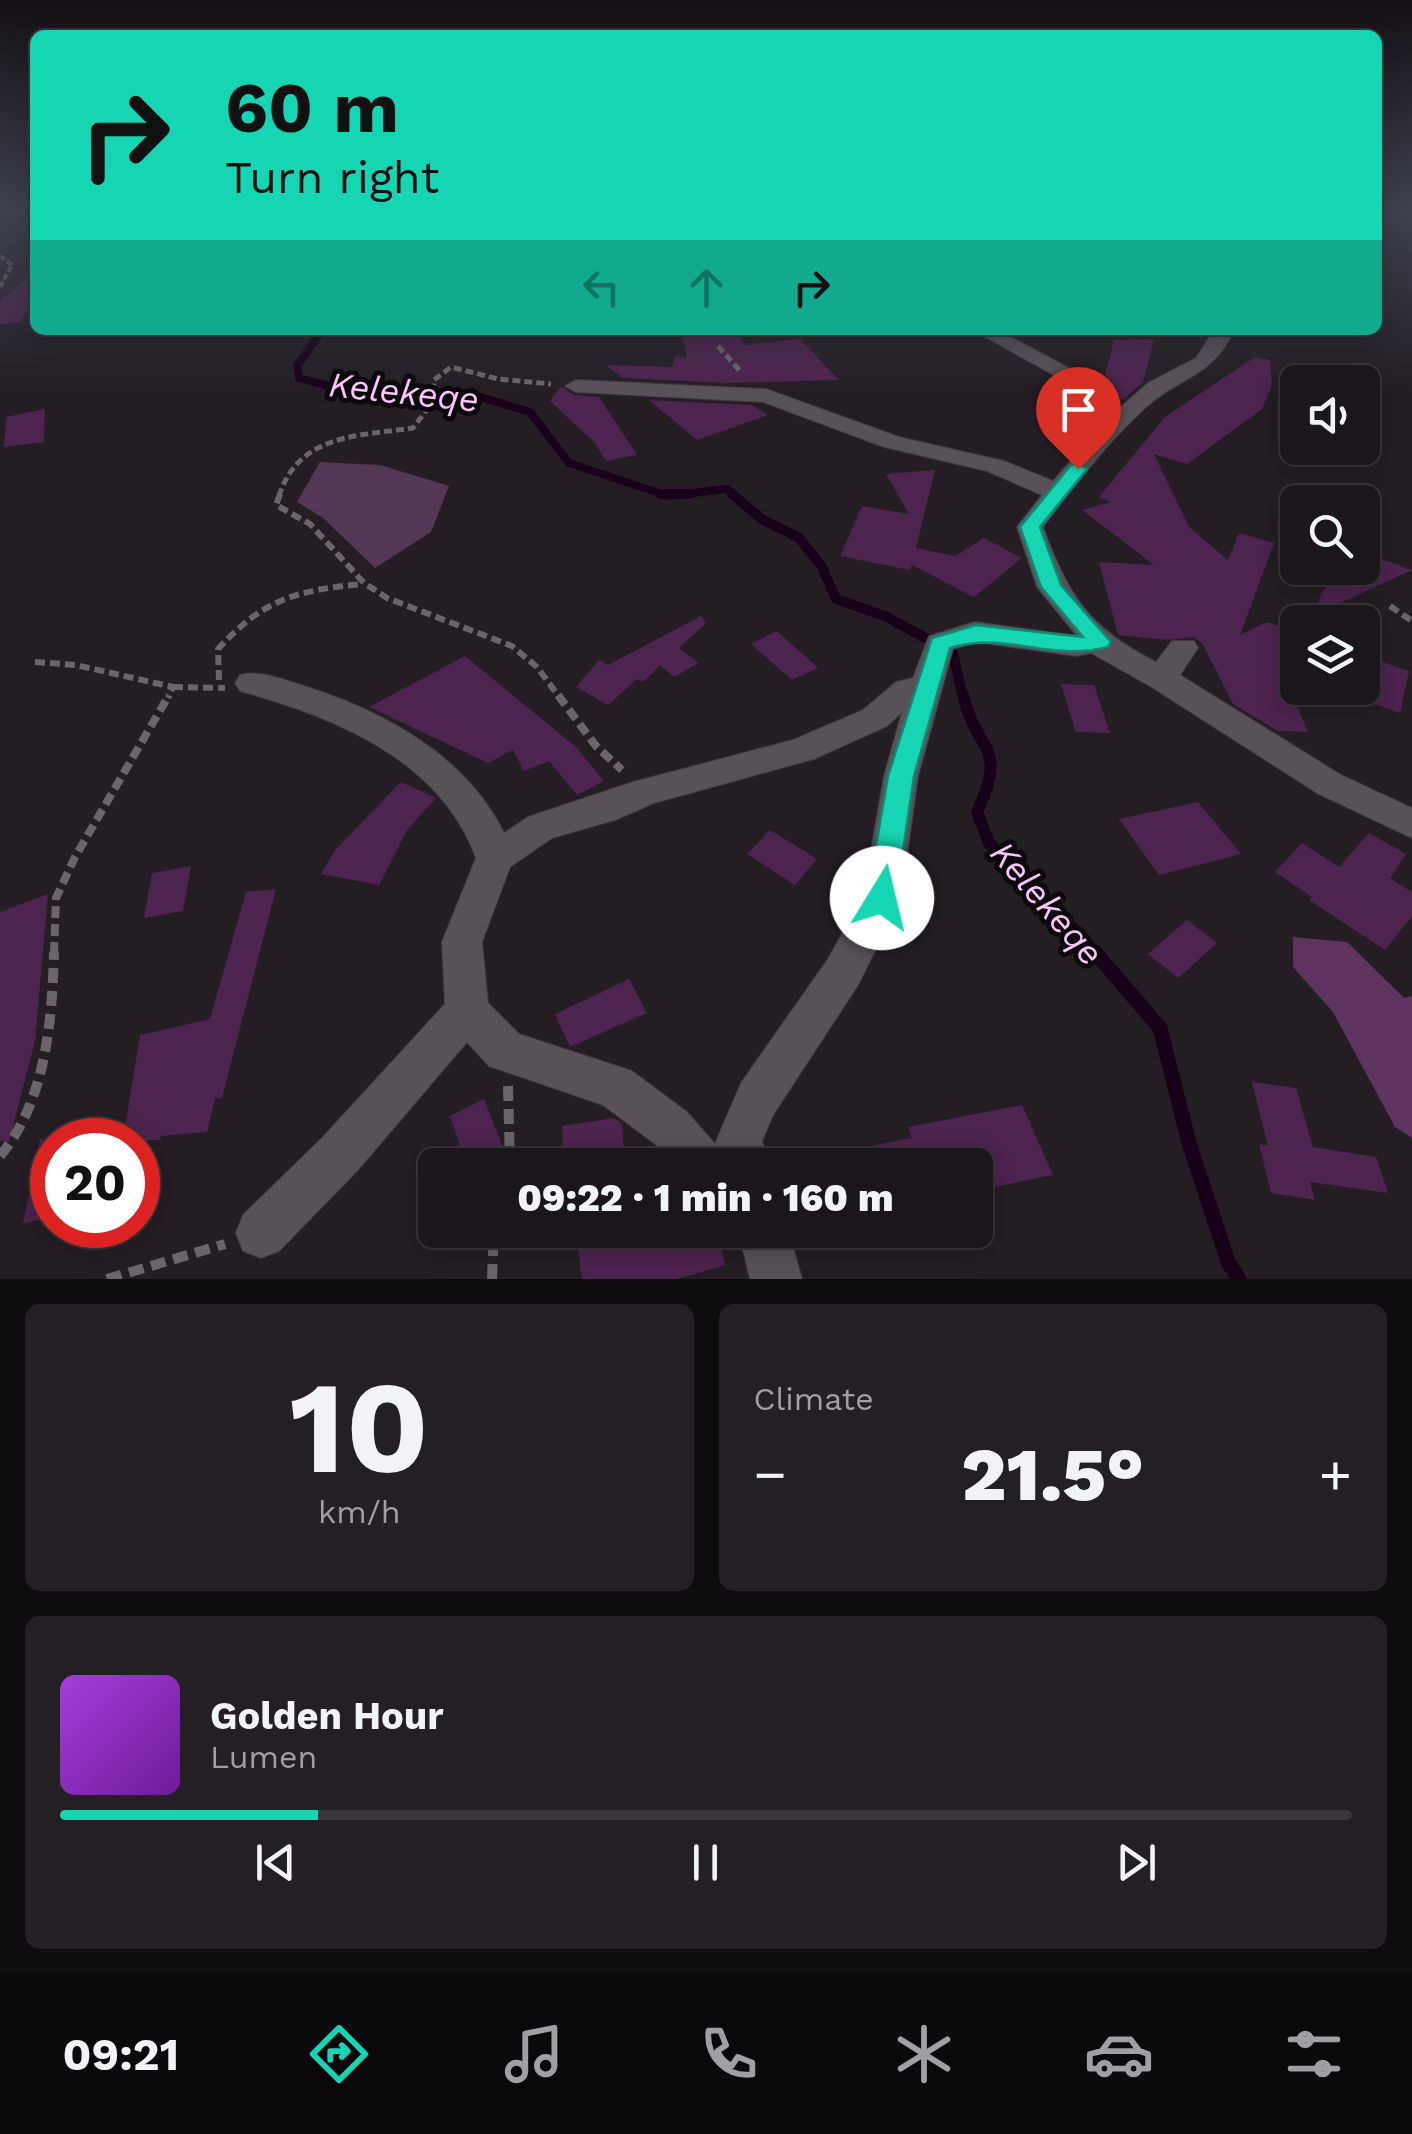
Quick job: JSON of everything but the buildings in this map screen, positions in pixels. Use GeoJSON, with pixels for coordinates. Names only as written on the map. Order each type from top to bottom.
{"type":"FeatureCollection","features":[{"type":"Feature","properties":{"kind":"street"},"geometry":{"type":"LineString","coordinates":[[992,335],[1071,378],[1120,424]]}},
{"type":"Feature","properties":{"kind":"street"},"geometry":{"type":"LineString","coordinates":[[1221,335],[1206,361],[1188,375],[1157,388],[1120,424],[1030,527],[1051,587],[1105,649],[1161,678],[1329,784],[1412,824]]}},
{"type":"Feature","properties":{"kind":"street"},"geometry":{"type":"LineString","coordinates":[[576,386],[766,396],[892,442],[996,466],[1057,492]]}},
{"type":"Feature","properties":{"kind":"street"},"geometry":{"type":"LineString","coordinates":[[733,1148],[764,1086],[842,972],[882,898],[901,776],[940,643],[976,632],[1076,646],[1100,642]]}},
{"type":"Feature","properties":{"kind":"street"},"geometry":{"type":"LineString","coordinates":[[1161,678],[1183,648]]}},
{"type":"Feature","properties":{"kind":"street"},"geometry":{"type":"LineString","coordinates":[[710,1148],[671,1128],[616,1087],[505,1051],[467,1010],[462,942],[495,858],[541,828],[645,792],[802,750],[875,718],[907,690],[926,685]]}},
{"type":"Feature","properties":{"kind":"street"},"geometry":{"type":"LineString","coordinates":[[235,686],[293,690],[397,743],[445,778],[480,820],[495,858]]}},
{"type":"Feature","properties":{"kind":"street"},"geometry":{"type":"LineString","coordinates":[[261,1233],[340,1154],[467,1010]]}},
{"type":"Feature","properties":{"kind":"street"},"geometry":{"type":"LineString","coordinates":[[768,1248],[776,1279]]}},
{"type":"Feature","properties":{"kind":"path"},"geometry":{"type":"LineString","coordinates":[[576,386],[498,378],[451,367],[434,380],[432,403],[412,428],[346,439],[300,456],[287,474],[276,505],[310,524],[364,584],[387,598],[512,646],[537,667],[596,746],[645,792]]}},
{"type":"Feature","properties":{"kind":"path"},"geometry":{"type":"LineString","coordinates":[[35,662],[76,665],[172,687],[235,686],[218,649],[238,624],[271,600],[315,588],[364,584]]}},
{"type":"Feature","properties":{"kind":"path"},"geometry":{"type":"LineString","coordinates":[[1390,606],[1412,620]]}},
{"type":"Feature","properties":{"kind":"path"},"geometry":{"type":"LineString","coordinates":[[0,1156],[10,1144],[40,1079],[53,1000],[56,898],[75,857],[151,732],[172,687]]}},
{"type":"Feature","properties":{"kind":"path"},"geometry":{"type":"LineString","coordinates":[[505,1051],[509,1148]]}},
{"type":"Feature","properties":{"kind":"path"},"geometry":{"type":"LineString","coordinates":[[106,1279],[261,1233]]}},
{"type":"Feature","properties":{"kind":"path"},"geometry":{"type":"LineString","coordinates":[[492,1279],[493,1248]]}},
{"type":"Feature","properties":{"kind":"shaded area"},"geometry":{"type":"Polygon","coordinates":[[[320,462],[380,465],[449,486],[431,532],[375,568],[323,518],[297,502],[320,462]]]}},
{"type":"Feature","properties":{"kind":"shaded area"},"geometry":{"type":"Polygon","coordinates":[[[1293,937],[1347,942],[1404,998],[1412,996],[1412,1138],[1395,1127],[1333,1012],[1293,967],[1293,937]]]}},
{"type":"Feature","properties":{"kind":"waterway","name":"Kelekeqe"},"geometry":{"type":"LineString","coordinates":[[319,335],[297,366],[299,378],[333,387],[477,396],[530,412],[569,463],[662,494]]}},
{"type":"Feature","properties":{"kind":"waterway","name":"Kelekeqe"},"geometry":{"type":"LineString","coordinates":[[685,494],[727,489],[735,496]]}},
{"type":"Feature","properties":{"kind":"waterway","name":"Kelekeqe"},"geometry":{"type":"LineString","coordinates":[[662,494],[685,494]]}},
{"type":"Feature","properties":{"kind":"waterway","name":"Kelekeqe"},"geometry":{"type":"LineString","coordinates":[[662,494],[685,494]]}},
{"type":"Feature","properties":{"kind":"waterway","name":"Kelekeqe"},"geometry":{"type":"LineString","coordinates":[[732,494],[763,520],[798,537],[821,565],[836,599],[885,616],[953,653],[963,698]]}},
{"type":"Feature","properties":{"kind":"waterway","name":"Kelekeqe"},"geometry":{"type":"LineString","coordinates":[[963,695],[990,761],[986,790],[977,812],[989,843],[1097,954]]}},
{"type":"Feature","properties":{"kind":"waterway","name":"Kelekeqe"},"geometry":{"type":"LineString","coordinates":[[1095,952],[1160,1028],[1189,1143],[1228,1262],[1239,1279]]}},
{"type":"Feature","properties":{"kind":"route"},"geometry":{"type":"LineString","coordinates":[[882,898],[901,776],[940,643],[976,632],[1076,646],[1100,642],[1051,587],[1030,527],[1078,469]]}}]}
